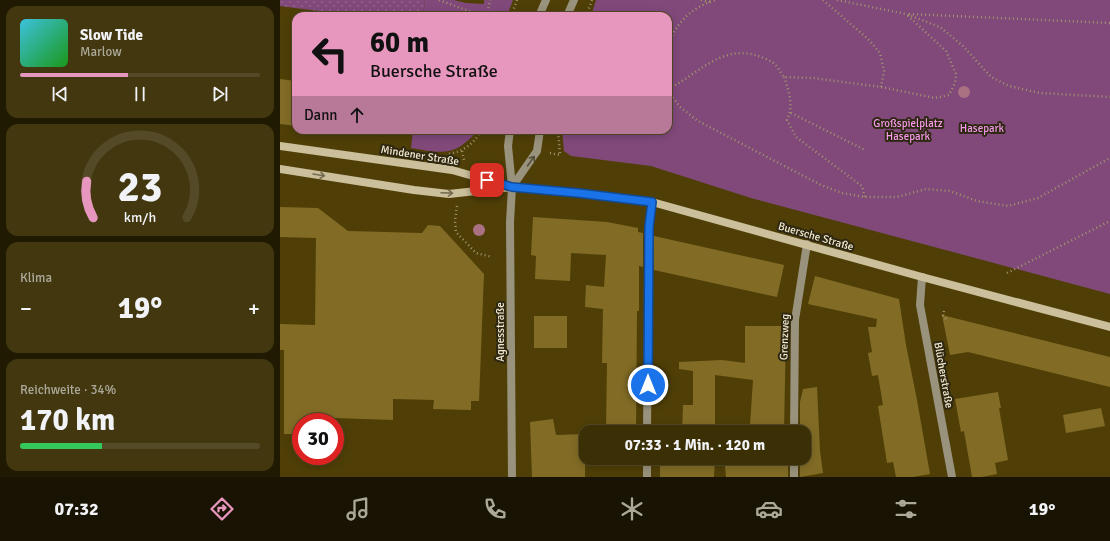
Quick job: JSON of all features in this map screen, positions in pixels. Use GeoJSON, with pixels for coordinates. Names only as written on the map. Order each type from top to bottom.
{"type":"FeatureCollection","features":[{"type":"Feature","properties":{"kind":"main road","name":"Mindener Straße"},"geometry":{"type":"LineString","coordinates":[[280,146],[452,170],[512,187]]}},
{"type":"Feature","properties":{"kind":"main road"},"geometry":{"type":"LineString","coordinates":[[280,168],[414,190],[449,194],[512,187]]}},
{"type":"Feature","properties":{"kind":"main road","name":"Buersche Straße"},"geometry":{"type":"LineString","coordinates":[[512,187],[652,202],[922,277],[1110,327]]}},
{"type":"Feature","properties":{"kind":"street"},"geometry":{"type":"LineString","coordinates":[[541,12],[546,0]]}},
{"type":"Feature","properties":{"kind":"street"},"geometry":{"type":"LineString","coordinates":[[569,12],[574,0]]}},
{"type":"Feature","properties":{"kind":"street","name":"Agnesstraße"},"geometry":{"type":"LineString","coordinates":[[510,134],[508,146],[512,187],[510,222],[512,477]]}},
{"type":"Feature","properties":{"kind":"street"},"geometry":{"type":"LineString","coordinates":[[512,187],[537,151],[539,134]]}},
{"type":"Feature","properties":{"kind":"street"},"geometry":{"type":"LineString","coordinates":[[647,425],[649,227],[652,202]]}},
{"type":"Feature","properties":{"kind":"street","name":"Grenzweg"},"geometry":{"type":"LineString","coordinates":[[794,425],[794,320],[806,244]]}},
{"type":"Feature","properties":{"kind":"street","name":"Blücherstraße"},"geometry":{"type":"LineString","coordinates":[[922,277],[920,305],[952,477]]}},
{"type":"Feature","properties":{"kind":"street"},"geometry":{"type":"LineString","coordinates":[[647,465],[647,477]]}},
{"type":"Feature","properties":{"kind":"street"},"geometry":{"type":"LineString","coordinates":[[794,465],[794,477]]}},
{"type":"Feature","properties":{"kind":"path"},"geometry":{"type":"LineString","coordinates":[[439,0],[471,12]]}},
{"type":"Feature","properties":{"kind":"path"},"geometry":{"type":"LineString","coordinates":[[488,12],[490,0]]}},
{"type":"Feature","properties":{"kind":"path"},"geometry":{"type":"LineString","coordinates":[[513,12],[518,0]]}},
{"type":"Feature","properties":{"kind":"path"},"geometry":{"type":"LineString","coordinates":[[588,12],[592,0]]}},
{"type":"Feature","properties":{"kind":"path"},"geometry":{"type":"LineString","coordinates":[[701,0],[710,2]]}},
{"type":"Feature","properties":{"kind":"path"},"geometry":{"type":"LineString","coordinates":[[672,34],[686,16],[715,0]]}},
{"type":"Feature","properties":{"kind":"path"},"geometry":{"type":"LineString","coordinates":[[823,0],[868,39],[880,53],[884,71],[881,87]]}},
{"type":"Feature","properties":{"kind":"path"},"geometry":{"type":"LineString","coordinates":[[837,0],[906,14],[1110,24]]}},
{"type":"Feature","properties":{"kind":"path"},"geometry":{"type":"LineString","coordinates":[[784,77],[813,78],[881,87],[935,98],[949,94],[955,83],[956,74],[946,52],[906,14]]}},
{"type":"Feature","properties":{"kind":"path"},"geometry":{"type":"LineString","coordinates":[[906,14],[940,27],[963,46],[991,77],[1009,86],[1040,93],[1110,97]]}},
{"type":"Feature","properties":{"kind":"path"},"geometry":{"type":"LineString","coordinates":[[672,88],[713,60],[735,53],[751,53],[772,62],[784,77],[790,92],[791,113],[787,120],[796,137],[862,186],[865,197]]}},
{"type":"Feature","properties":{"kind":"path"},"geometry":{"type":"LineString","coordinates":[[672,96],[680,107],[698,121],[821,185],[842,193],[865,197],[897,198],[926,189],[950,191],[977,201],[1008,206],[1038,198],[1110,158]]}},
{"type":"Feature","properties":{"kind":"path"},"geometry":{"type":"LineString","coordinates":[[791,113],[866,150]]}},
{"type":"Feature","properties":{"kind":"path"},"geometry":{"type":"LineString","coordinates":[[445,156],[462,151],[478,134]]}},
{"type":"Feature","properties":{"kind":"path"},"geometry":{"type":"LineString","coordinates":[[550,154],[560,155],[558,134]]}},
{"type":"Feature","properties":{"kind":"path"},"geometry":{"type":"LineString","coordinates":[[462,151],[465,158]]}},
{"type":"Feature","properties":{"kind":"path"},"geometry":{"type":"LineString","coordinates":[[456,213],[456,232],[476,254],[492,257]]}},
{"type":"Feature","properties":{"kind":"path"},"geometry":{"type":"LineString","coordinates":[[1007,273],[1110,221]]}},
{"type":"Feature","properties":{"kind":"path"},"geometry":{"type":"LineString","coordinates":[[944,311],[943,315],[946,319]]}},
{"type":"Feature","properties":{"kind":"green space"},"geometry":{"type":"Polygon","coordinates":[[[280,0],[425,0],[424,12],[326,12],[280,6],[280,0]]]}},
{"type":"Feature","properties":{"kind":"green space"},"geometry":{"type":"Polygon","coordinates":[[[425,0],[454,0],[466,3],[484,4],[484,0],[513,0],[508,12],[424,12],[425,0]]]}},
{"type":"Feature","properties":{"kind":"green space","name":"Hasepark"},"geometry":{"type":"Polygon","coordinates":[[[596,0],[1110,0],[1110,294],[751,198],[651,166],[571,156],[564,151],[562,134],[672,134],[672,12],[592,12],[596,0]]]}},
{"type":"Feature","properties":{"kind":"green space"},"geometry":{"type":"Polygon","coordinates":[[[413,134],[474,134],[460,147],[453,150],[440,152],[411,148],[413,134]]]}},
{"type":"Feature","properties":{"kind":"building"},"geometry":{"type":"Polygon","coordinates":[[[280,79],[292,80],[292,126],[280,124],[280,79]]]}},
{"type":"Feature","properties":{"kind":"building"},"geometry":{"type":"Polygon","coordinates":[[[280,207],[318,208],[348,231],[422,233],[428,225],[440,226],[484,274],[479,401],[471,401],[471,410],[433,409],[434,400],[393,399],[393,420],[344,418],[344,413],[292,413],[292,434],[284,434],[284,350],[280,350],[280,324],[315,325],[316,238],[280,237],[280,207]]]}},
{"type":"Feature","properties":{"kind":"building"},"geometry":{"type":"Polygon","coordinates":[[[533,217],[607,222],[638,228],[638,232],[643,233],[643,267],[639,266],[639,311],[637,311],[636,425],[606,425],[607,363],[602,363],[603,309],[585,307],[586,285],[604,287],[606,255],[571,253],[570,281],[535,279],[536,256],[531,255],[533,217]]]}},
{"type":"Feature","properties":{"kind":"building"},"geometry":{"type":"Polygon","coordinates":[[[654,236],[784,265],[777,297],[654,270],[654,236]]]}},
{"type":"Feature","properties":{"kind":"building"},"geometry":{"type":"Polygon","coordinates":[[[815,276],[899,299],[930,474],[913,477],[896,477],[893,462],[887,463],[878,406],[883,405],[878,375],[872,376],[868,353],[872,352],[868,327],[876,327],[877,319],[808,304],[815,276]]]}},
{"type":"Feature","properties":{"kind":"building"},"geometry":{"type":"Polygon","coordinates":[[[942,315],[1110,357],[1110,387],[968,352],[950,355],[942,315]]]}},
{"type":"Feature","properties":{"kind":"building"},"geometry":{"type":"Polygon","coordinates":[[[534,316],[567,316],[567,348],[534,348],[534,316]]]}},
{"type":"Feature","properties":{"kind":"building"},"geometry":{"type":"Polygon","coordinates":[[[745,326],[786,326],[784,425],[750,425],[753,380],[715,375],[715,425],[682,425],[683,405],[693,405],[693,371],[679,369],[679,362],[722,360],[745,363],[745,326]]]}},
{"type":"Feature","properties":{"kind":"building"},"geometry":{"type":"Polygon","coordinates":[[[817,387],[820,451],[823,473],[800,477],[800,465],[811,465],[811,425],[800,425],[800,402],[803,389],[817,387]]]}},
{"type":"Feature","properties":{"kind":"building"},"geometry":{"type":"Polygon","coordinates":[[[998,392],[1001,408],[999,408],[1008,460],[995,463],[997,474],[972,477],[964,431],[961,432],[955,399],[998,392]]]}},
{"type":"Feature","properties":{"kind":"building"},"geometry":{"type":"Polygon","coordinates":[[[1101,408],[1105,426],[1066,433],[1063,415],[1101,408]]]}},
{"type":"Feature","properties":{"kind":"building"},"geometry":{"type":"Polygon","coordinates":[[[553,419],[556,435],[579,434],[579,465],[585,465],[585,477],[532,477],[530,422],[553,419]]]}},
{"type":"Feature","properties":{"kind":"building"},"geometry":{"type":"Polygon","coordinates":[[[660,465],[715,465],[714,477],[660,477],[660,465]]]}},
{"type":"Feature","properties":{"kind":"building"},"geometry":{"type":"Polygon","coordinates":[[[788,465],[788,477],[726,477],[725,466],[788,465]]]}},
{"type":"Feature","properties":{"kind":"route"},"geometry":{"type":"LineString","coordinates":[[487,180],[512,187],[652,202],[649,227],[648,385]]}},
{"type":"Feature","properties":{"kind":"park label","name":"Großspielplatz Hasepark"},"geometry":{"type":"Point","coordinates":[908,129]}}]}
